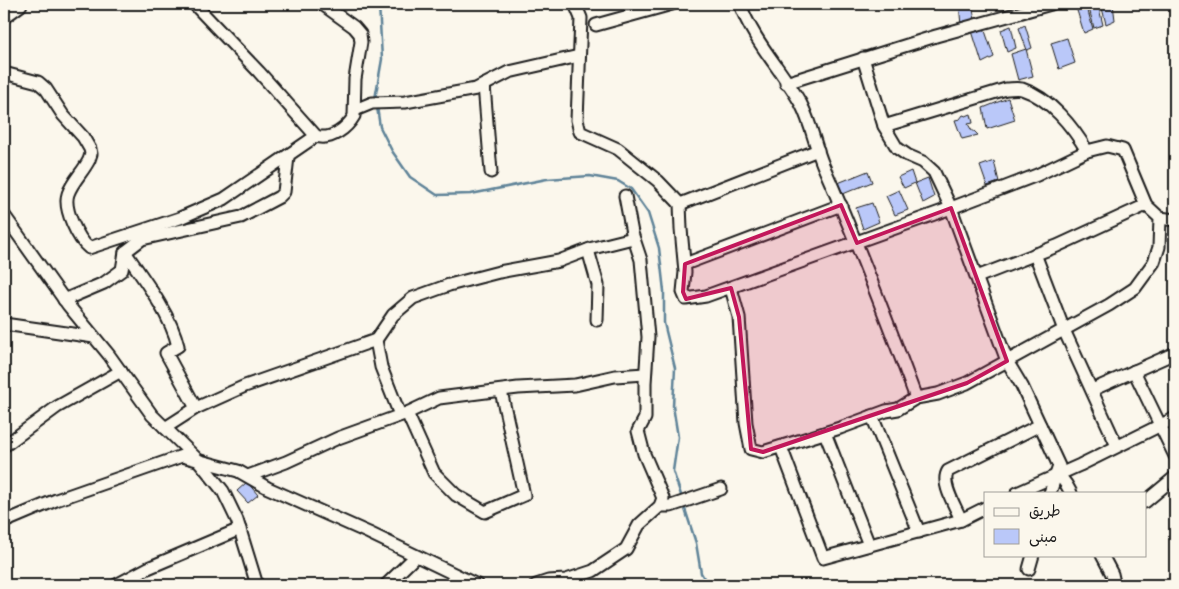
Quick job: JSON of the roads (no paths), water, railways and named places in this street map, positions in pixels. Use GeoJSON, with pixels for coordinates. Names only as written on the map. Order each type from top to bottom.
{"type":"FeatureCollection","features":[{"type":"Feature","properties":{"kind":"main road"},"geometry":{"type":"LineString","coordinates":[[4,15],[19,4]]}},
{"type":"Feature","properties":{"kind":"street"},"geometry":{"type":"LineString","coordinates":[[194,4],[259,72],[316,136],[321,138],[332,136],[351,122],[355,110],[355,79],[361,42],[360,34],[354,27],[322,4]]}},
{"type":"Feature","properties":{"kind":"street"},"geometry":{"type":"LineString","coordinates":[[575,4],[581,18],[577,120],[580,132],[618,149],[658,181],[680,204],[686,272],[683,292],[686,299],[706,296],[731,288],[857,243],[1036,175],[1087,151],[1107,146],[1123,150],[1146,205],[1160,218],[1175,220]]}},
{"type":"Feature","properties":{"kind":"street"},"geometry":{"type":"LineString","coordinates":[[596,25],[672,4]]}},
{"type":"Feature","properties":{"kind":"street"},"geometry":{"type":"LineString","coordinates":[[740,4],[744,16],[802,105],[916,398]]}},
{"type":"Feature","properties":{"kind":"street"},"geometry":{"type":"LineString","coordinates":[[786,83],[863,58],[1050,4]]}},
{"type":"Feature","properties":{"kind":"street"},"geometry":{"type":"LineString","coordinates":[[355,110],[372,103],[404,102],[465,91],[484,85],[509,72],[579,56]]}},
{"type":"Feature","properties":{"kind":"street"},"geometry":{"type":"LineString","coordinates":[[863,58],[884,126],[897,148],[923,162],[934,172],[951,208],[1007,361],[1022,386],[1059,466],[1050,492]]}},
{"type":"Feature","properties":{"kind":"street"},"geometry":{"type":"LineString","coordinates":[[4,73],[38,82],[46,89],[63,115],[83,137],[90,149],[89,160],[68,194],[67,202],[75,230],[89,248],[180,218],[224,199],[288,157],[316,136]]}},
{"type":"Feature","properties":{"kind":"street"},"geometry":{"type":"LineString","coordinates":[[484,85],[491,172]]}},
{"type":"Feature","properties":{"kind":"street"},"geometry":{"type":"LineString","coordinates":[[884,126],[1006,90],[1021,88],[1045,101],[1065,119],[1087,151]]}},
{"type":"Feature","properties":{"kind":"street"},"geometry":{"type":"LineString","coordinates":[[680,204],[818,150]]}},
{"type":"Feature","properties":{"kind":"street"},"geometry":{"type":"LineString","coordinates":[[64,300],[104,283],[122,270],[125,252],[142,239],[241,217],[279,198],[284,192],[288,157]]}},
{"type":"Feature","properties":{"kind":"street"},"geometry":{"type":"LineString","coordinates":[[536,585],[548,581],[566,580],[592,571],[626,549],[639,525],[660,506],[664,498],[644,454],[638,431],[645,418],[645,374],[648,337],[641,260],[633,238],[626,196]]}},
{"type":"Feature","properties":{"kind":"street"},"geometry":{"type":"LineString","coordinates":[[685,264],[841,205]]}},
{"type":"Feature","properties":{"kind":"street"},"geometry":{"type":"LineString","coordinates":[[977,277],[1035,254],[1146,205]]}},
{"type":"Feature","properties":{"kind":"street"},"geometry":{"type":"LineString","coordinates":[[4,215],[64,300],[121,372],[152,415],[200,461],[223,491],[240,529],[258,585]]}},
{"type":"Feature","properties":{"kind":"street"},"geometry":{"type":"LineString","coordinates":[[731,288],[739,317],[746,423],[751,449],[763,452],[898,409],[916,398],[938,394],[967,384],[1110,305],[1135,288],[1154,262],[1159,246],[1160,218]]}},
{"type":"Feature","properties":{"kind":"street"},"geometry":{"type":"LineString","coordinates":[[165,428],[196,408],[245,386],[376,340],[393,315],[413,298],[449,285],[500,272],[559,261],[588,250],[633,238]]}},
{"type":"Feature","properties":{"kind":"street"},"geometry":{"type":"LineString","coordinates":[[588,250],[598,285],[597,320]]}},
{"type":"Feature","properties":{"kind":"street"},"geometry":{"type":"LineString","coordinates":[[125,252],[144,279],[174,332],[178,346],[166,354],[196,408]]}},
{"type":"Feature","properties":{"kind":"street"},"geometry":{"type":"LineString","coordinates":[[1035,254],[1064,330],[1117,446]]}},
{"type":"Feature","properties":{"kind":"street"},"geometry":{"type":"LineString","coordinates":[[4,324],[94,337]]}},
{"type":"Feature","properties":{"kind":"street"},"geometry":{"type":"LineString","coordinates":[[376,340],[381,367],[434,474],[456,495],[485,512],[524,495],[500,390]]}},
{"type":"Feature","properties":{"kind":"street"},"geometry":{"type":"LineString","coordinates":[[1092,390],[1175,353]]}},
{"type":"Feature","properties":{"kind":"street"},"geometry":{"type":"LineString","coordinates":[[1134,371],[1175,456]]}},
{"type":"Feature","properties":{"kind":"street"},"geometry":{"type":"LineString","coordinates":[[4,446],[57,407],[121,372]]}},
{"type":"Feature","properties":{"kind":"street"},"geometry":{"type":"LineString","coordinates":[[248,476],[286,462],[338,438],[404,414],[439,398],[500,390],[575,385],[615,376],[645,374]]}},
{"type":"Feature","properties":{"kind":"street"},"geometry":{"type":"LineString","coordinates":[[872,416],[919,532]]}},
{"type":"Feature","properties":{"kind":"street"},"geometry":{"type":"LineString","coordinates":[[1019,492],[1175,418]]}},
{"type":"Feature","properties":{"kind":"street"},"geometry":{"type":"LineString","coordinates":[[961,520],[945,483],[945,475],[948,471],[1040,425]]}},
{"type":"Feature","properties":{"kind":"street"},"geometry":{"type":"LineString","coordinates":[[825,433],[869,545]]}},
{"type":"Feature","properties":{"kind":"street"},"geometry":{"type":"LineString","coordinates":[[781,447],[823,558],[961,520],[984,508]]}},
{"type":"Feature","properties":{"kind":"street"},"geometry":{"type":"LineString","coordinates":[[4,522],[56,500],[182,456],[238,471],[268,488],[369,533],[477,585]]}},
{"type":"Feature","properties":{"kind":"street"},"geometry":{"type":"LineString","coordinates":[[1055,476],[1060,476],[1070,492]]}},
{"type":"Feature","properties":{"kind":"street"},"geometry":{"type":"LineString","coordinates":[[1146,501],[1175,477]]}},
{"type":"Feature","properties":{"kind":"street"},"geometry":{"type":"LineString","coordinates":[[660,506],[671,506],[721,488]]}},
{"type":"Feature","properties":{"kind":"street"},"geometry":{"type":"LineString","coordinates":[[116,585],[148,568],[240,529]]}},
{"type":"Feature","properties":{"kind":"street"},"geometry":{"type":"LineString","coordinates":[[386,585],[414,556]]}},
{"type":"Feature","properties":{"kind":"street"},"geometry":{"type":"LineString","coordinates":[[1029,569],[1033,556]]}},
{"type":"Feature","properties":{"kind":"street"},"geometry":{"type":"LineString","coordinates":[[1103,556],[1112,574],[1114,585]]}},
{"type":"Feature","properties":{"kind":"waterway"},"geometry":{"type":"LineString","coordinates":[[375,99],[382,59],[379,4]]}},
{"type":"Feature","properties":{"kind":"waterway"},"geometry":{"type":"LineString","coordinates":[[377,107],[380,127],[392,151],[410,177],[437,195],[471,194],[547,179],[590,176],[618,181],[631,189],[648,213],[659,248],[664,291],[664,323],[675,368],[673,406],[678,437],[673,471],[682,498]]}},
{"type":"Feature","properties":{"kind":"waterway"},"geometry":{"type":"LineString","coordinates":[[684,506],[696,543],[701,573],[708,585]]}}]}
